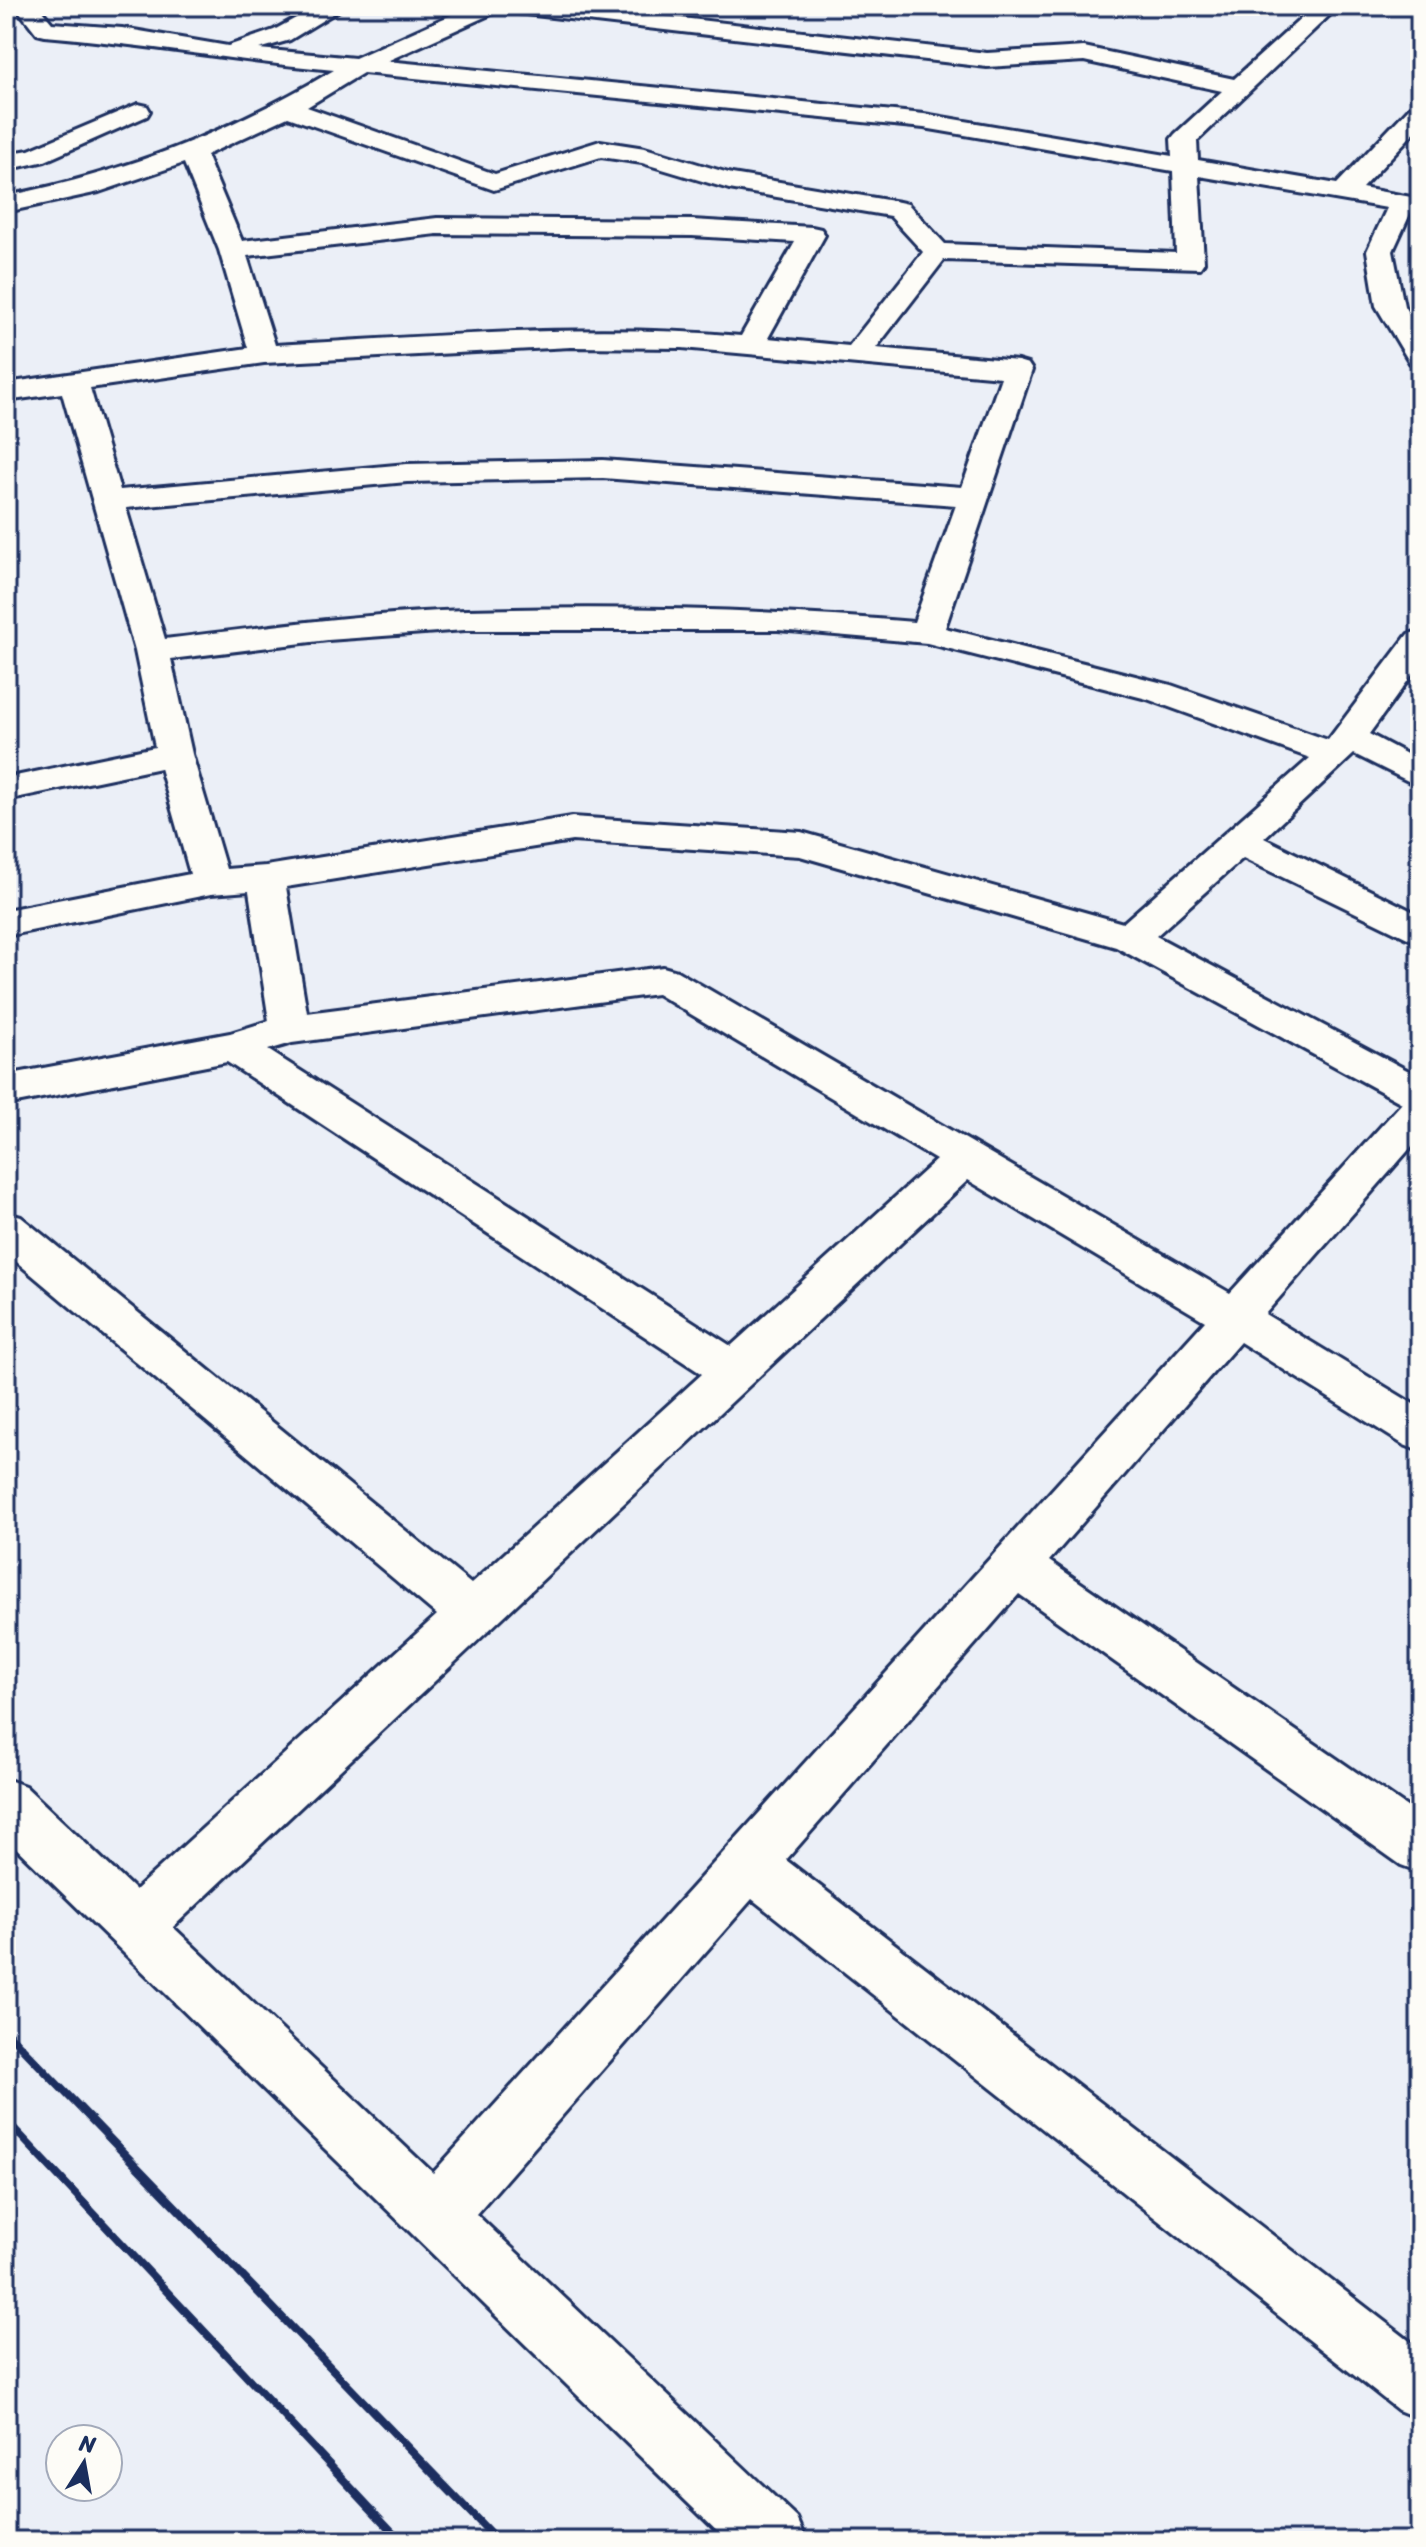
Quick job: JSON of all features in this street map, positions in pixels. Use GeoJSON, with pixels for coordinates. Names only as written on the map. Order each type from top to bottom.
{"type":"FeatureCollection","features":[{"type":"Feature","properties":{"kind":"street"},"geometry":{"type":"LineString","coordinates":[[6,9],[27,6],[45,29],[122,35],[218,52],[924,121],[1402,203],[1380,251],[1390,306],[1420,357]]}},
{"type":"Feature","properties":{"kind":"street"},"geometry":{"type":"LineString","coordinates":[[218,52],[282,35],[335,6]]}},
{"type":"Feature","properties":{"kind":"street"},"geometry":{"type":"LineString","coordinates":[[6,204],[74,190],[192,152],[287,108],[360,65],[490,6]]}},
{"type":"Feature","properties":{"kind":"street"},"geometry":{"type":"LineString","coordinates":[[517,6],[987,60],[1084,54],[1240,88]]}},
{"type":"Feature","properties":{"kind":"street"},"geometry":{"type":"LineString","coordinates":[[287,108],[494,182],[600,149],[645,156],[729,181],[899,210],[937,252],[1190,262],[1184,139],[1328,6]]}},
{"type":"Feature","properties":{"kind":"street"},"geometry":{"type":"LineString","coordinates":[[6,162],[36,156],[138,111]]}},
{"type":"Feature","properties":{"kind":"street"},"geometry":{"type":"LineString","coordinates":[[1344,192],[1420,111]]}},
{"type":"Feature","properties":{"kind":"street"},"geometry":{"type":"LineString","coordinates":[[192,152],[232,250],[264,354]]}},
{"type":"Feature","properties":{"kind":"street"},"geometry":{"type":"LineString","coordinates":[[36,156],[74,190]]}},
{"type":"Feature","properties":{"kind":"street"},"geometry":{"type":"LineString","coordinates":[[232,250],[437,226],[660,227],[812,235],[750,345]]}},
{"type":"Feature","properties":{"kind":"street"},"geometry":{"type":"LineString","coordinates":[[857,354],[937,252]]}},
{"type":"Feature","properties":{"kind":"street"},"geometry":{"type":"LineString","coordinates":[[6,392],[264,354],[571,338],[682,339],[1018,370],[927,633]]}},
{"type":"Feature","properties":{"kind":"street"},"geometry":{"type":"LineString","coordinates":[[73,381],[152,651],[174,754],[211,882]]}},
{"type":"Feature","properties":{"kind":"street"},"geometry":{"type":"LineString","coordinates":[[108,500],[407,473],[603,469],[976,497]]}},
{"type":"Feature","properties":{"kind":"street"},"geometry":{"type":"LineString","coordinates":[[152,651],[328,630],[465,620],[778,620],[927,633],[1159,692],[1341,746],[1420,776]]}},
{"type":"Feature","properties":{"kind":"street"},"geometry":{"type":"LineString","coordinates":[[1130,938],[1341,746],[1420,641]]}},
{"type":"Feature","properties":{"kind":"street"},"geometry":{"type":"LineString","coordinates":[[6,789],[174,754]]}},
{"type":"Feature","properties":{"kind":"street"},"geometry":{"type":"LineString","coordinates":[[6,923],[211,882],[266,878],[572,829],[801,844],[1130,938],[1420,1095]]}},
{"type":"Feature","properties":{"kind":"street"},"geometry":{"type":"LineString","coordinates":[[1239,841],[1420,931]]}},
{"type":"Feature","properties":{"kind":"street"},"geometry":{"type":"LineString","coordinates":[[266,878],[290,1029]]}},
{"type":"Feature","properties":{"kind":"street"},"geometry":{"type":"LineString","coordinates":[[6,1090],[233,1047],[290,1029],[663,980],[1235,1317],[1420,1432]]}},
{"type":"Feature","properties":{"kind":"street"},"geometry":{"type":"LineString","coordinates":[[233,1047],[735,1372]]}},
{"type":"Feature","properties":{"kind":"street"},"geometry":{"type":"LineString","coordinates":[[435,2215],[1420,1110]]}},
{"type":"Feature","properties":{"kind":"street"},"geometry":{"type":"LineString","coordinates":[[135,1926],[965,1158]]}},
{"type":"Feature","properties":{"kind":"street"},"geometry":{"type":"LineString","coordinates":[[6,1229],[472,1614]]}},
{"type":"Feature","properties":{"kind":"street"},"geometry":{"type":"LineString","coordinates":[[1015,1564],[1420,1847]]}},
{"type":"Feature","properties":{"kind":"street"},"geometry":{"type":"LineString","coordinates":[[6,1803],[774,2541]]}},
{"type":"Feature","properties":{"kind":"street"},"geometry":{"type":"LineString","coordinates":[[749,1864],[1420,2388]]}},
{"type":"Feature","properties":{"kind":"railway"},"geometry":{"type":"LineString","coordinates":[[6,2031],[498,2541]]}},
{"type":"Feature","properties":{"kind":"railway"},"geometry":{"type":"LineString","coordinates":[[6,2120],[401,2541]]}}]}
